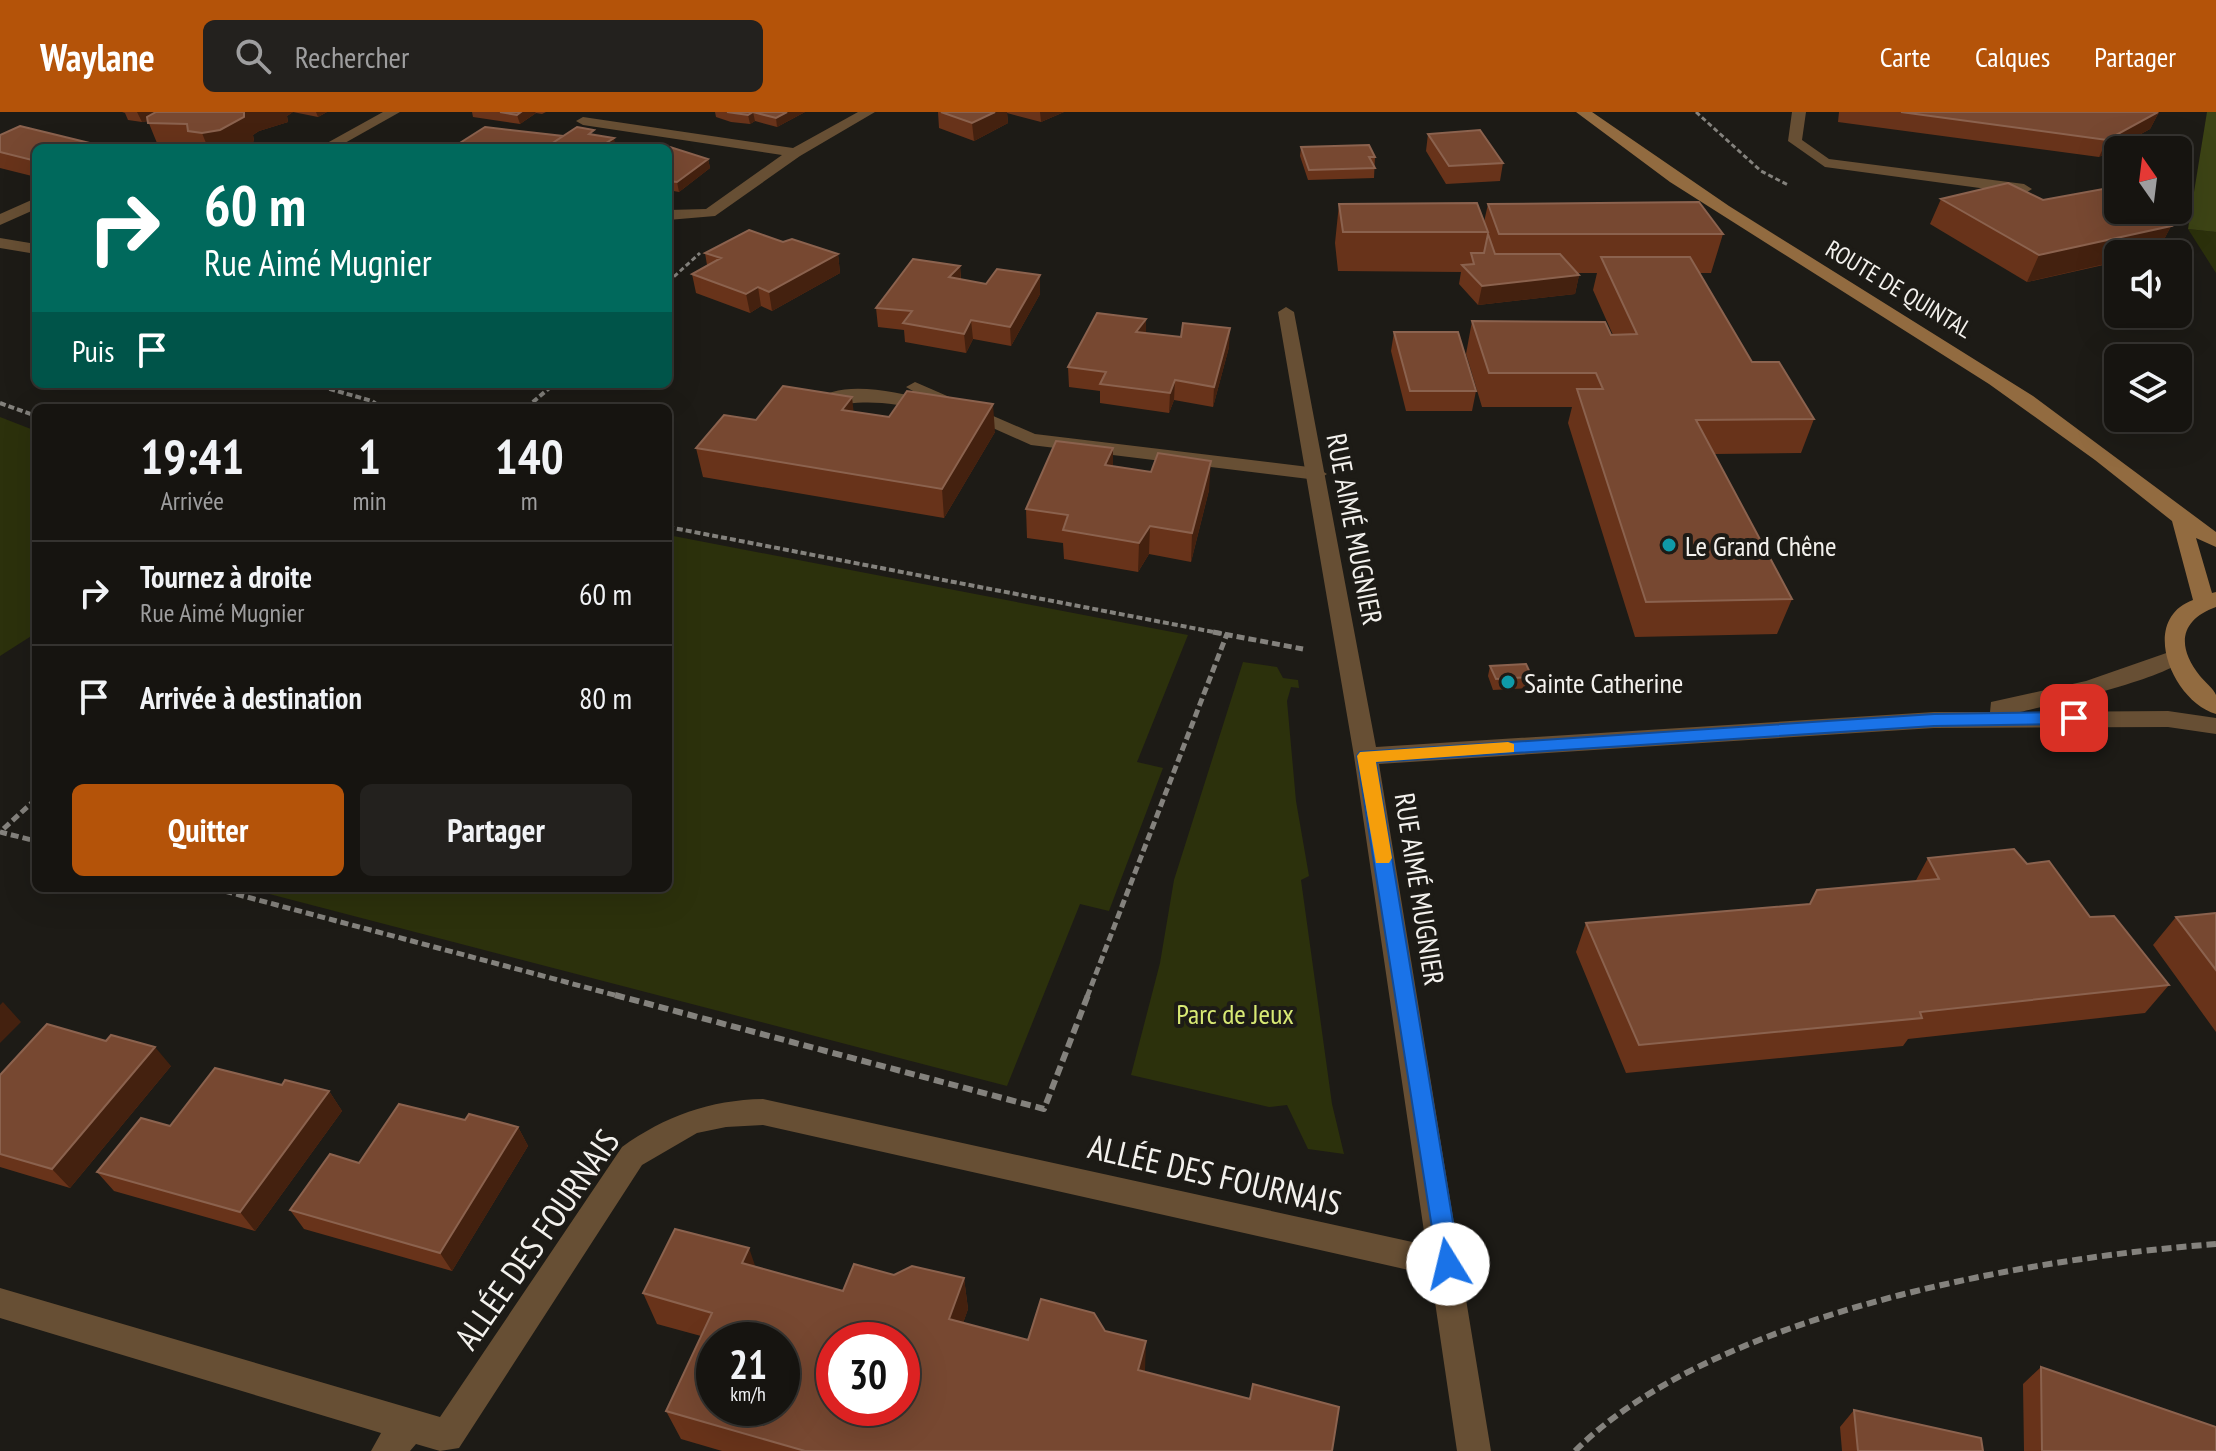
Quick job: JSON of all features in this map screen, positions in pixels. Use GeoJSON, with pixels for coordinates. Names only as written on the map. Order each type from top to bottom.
{"type":"FeatureCollection","features":[{"type":"Feature","properties":{"kind":"street"},"geometry":{"type":"LineString","coordinates":[[333,144],[393,112]]}},
{"type":"Feature","properties":{"kind":"street"},"geometry":{"type":"LineString","coordinates":[[672,215],[710,213],[795,153],[868,112]]}},
{"type":"Feature","properties":{"kind":"street","name":"ROUTE DE QUINTAL"},"geometry":{"type":"LineString","coordinates":[[1583,112],[1738,223],[1903,321],[2018,395],[2082,440],[2182,522],[2216,541]]}},
{"type":"Feature","properties":{"kind":"street"},"geometry":{"type":"LineString","coordinates":[[1799,112],[1795,141],[1825,163],[2024,189]]}},
{"type":"Feature","properties":{"kind":"street"},"geometry":{"type":"LineString","coordinates":[[583,121],[795,153]]}},
{"type":"Feature","properties":{"kind":"street"},"geometry":{"type":"LineString","coordinates":[[0,220],[32,205]]}},
{"type":"Feature","properties":{"kind":"street"},"geometry":{"type":"LineString","coordinates":[[0,243],[32,248]]}},
{"type":"Feature","properties":{"kind":"street","name":"RUE AIMÉ MUGNIER"},"geometry":{"type":"LineString","coordinates":[[1286,312],[1366,756],[1448,1264],[1474,1451]]}},
{"type":"Feature","properties":{"kind":"street"},"geometry":{"type":"LineString","coordinates":[[915,387],[1031,439],[1317,474]]}},
{"type":"Feature","properties":{"kind":"street"},"geometry":{"type":"LineString","coordinates":[[808,412],[830,399],[868,396],[964,409]]}},
{"type":"Feature","properties":{"kind":"street"},"geometry":{"type":"LineString","coordinates":[[2182,522],[2210,601],[2183,615],[2172,633],[2175,657],[2185,675],[2216,706]]}},
{"type":"Feature","properties":{"kind":"street","name":"RUE AIMÉ MUGNIER"},"geometry":{"type":"LineString","coordinates":[[1934,720],[2073,694],[2127,678],[2175,657]]}},
{"type":"Feature","properties":{"kind":"street","name":"RUE AIMÉ MUGNIER"},"geometry":{"type":"LineString","coordinates":[[1366,756],[1934,720],[2168,719],[2216,726]]}},
{"type":"Feature","properties":{"kind":"street","name":"ALLÉE DES FOURNAIS"},"geometry":{"type":"LineString","coordinates":[[0,1303],[398,1438],[447,1436],[632,1156],[659,1135],[690,1120],[727,1111],[763,1112],[1448,1264]]}},
{"type":"Feature","properties":{"kind":"path"},"geometry":{"type":"LineString","coordinates":[[326,388],[376,404]]}},
{"type":"Feature","properties":{"kind":"path"},"geometry":{"type":"LineString","coordinates":[[531,404],[549,388]]}},
{"type":"Feature","properties":{"kind":"path"},"geometry":{"type":"LineString","coordinates":[[0,403],[32,415]]}},
{"type":"Feature","properties":{"kind":"path"},"geometry":{"type":"LineString","coordinates":[[672,528],[1302,648]]}},
{"type":"Feature","properties":{"kind":"path"},"geometry":{"type":"LineString","coordinates":[[228,892],[1044,1109],[1227,634]]}},
{"type":"Feature","properties":{"kind":"path"},"geometry":{"type":"LineString","coordinates":[[32,803],[0,832],[32,840]]}},
{"type":"Feature","properties":{"kind":"path"},"geometry":{"type":"LineString","coordinates":[[1575,1451],[1589,1437],[1677,1377],[1820,1317],[1939,1286],[2137,1250],[2216,1244]]}},
{"type":"Feature","properties":{"kind":"green space"},"geometry":{"type":"Polygon","coordinates":[[[2207,112],[2216,112],[2216,232],[2188,229],[2189,224],[2192,224],[2192,204],[2207,112]]]}},
{"type":"Feature","properties":{"kind":"green space"},"geometry":{"type":"Polygon","coordinates":[[[2188,229],[2216,232],[2216,273],[2188,229]]]}},
{"type":"Feature","properties":{"kind":"green space"},"geometry":{"type":"Polygon","coordinates":[[[0,417],[32,429],[32,636],[0,656],[0,417]]]}},
{"type":"Feature","properties":{"kind":"green space"},"geometry":{"type":"Polygon","coordinates":[[[672,536],[1188,635],[1137,762],[1163,768],[1109,911],[1080,904],[1007,1086],[261,892],[672,892],[672,536]]]}},
{"type":"Feature","properties":{"kind":"green space","name":"Parc de Jeux"},"geometry":{"type":"Polygon","coordinates":[[[1243,662],[1277,667],[1283,678],[1298,680],[1299,688],[1291,687],[1287,701],[1296,801],[1309,876],[1301,880],[1332,1104],[1344,1154],[1308,1149],[1287,1105],[1269,1107],[1131,1075],[1160,963],[1174,880],[1243,662]]]}},
{"type":"Feature","properties":{"kind":"building"},"geometry":{"type":"Polygon","coordinates":[[[156,112],[244,112],[244,117],[220,130],[202,133],[188,131],[187,124],[148,123],[147,117],[156,112]]]}},
{"type":"Feature","properties":{"kind":"building"},"geometry":{"type":"Polygon","coordinates":[[[753,112],[787,112],[776,118],[753,112]]]}},
{"type":"Feature","properties":{"kind":"building"},"geometry":{"type":"Polygon","coordinates":[[[941,112],[995,112],[972,123],[941,112]]]}},
{"type":"Feature","properties":{"kind":"building"},"geometry":{"type":"Polygon","coordinates":[[[1901,112],[2158,112],[2114,136],[2104,136],[2104,140],[1901,112]]]}},
{"type":"Feature","properties":{"kind":"building"},"geometry":{"type":"Polygon","coordinates":[[[20,126],[94,144],[32,144],[32,160],[0,152],[0,135],[20,126]]]}},
{"type":"Feature","properties":{"kind":"building"},"geometry":{"type":"Polygon","coordinates":[[[485,127],[563,136],[551,144],[458,144],[485,127]]]}},
{"type":"Feature","properties":{"kind":"building"},"geometry":{"type":"Polygon","coordinates":[[[577,127],[594,130],[589,134],[614,138],[604,144],[551,144],[577,127]]]}},
{"type":"Feature","properties":{"kind":"building"},"geometry":{"type":"Polygon","coordinates":[[[1480,130],[1503,163],[1449,166],[1428,134],[1480,130]]]}},
{"type":"Feature","properties":{"kind":"building"},"geometry":{"type":"Polygon","coordinates":[[[1369,145],[1375,157],[1369,157],[1375,168],[1309,170],[1301,147],[1369,145]]]}},
{"type":"Feature","properties":{"kind":"building"},"geometry":{"type":"Polygon","coordinates":[[[672,148],[708,159],[677,182],[672,181],[672,148]]]}},
{"type":"Feature","properties":{"kind":"building"},"geometry":{"type":"Polygon","coordinates":[[[2008,183],[2043,200],[2103,189],[2104,224],[2171,226],[2039,255],[1941,199],[2008,183]]]}},
{"type":"Feature","properties":{"kind":"building"},"geometry":{"type":"Polygon","coordinates":[[[1699,202],[1723,234],[1499,234],[1488,204],[1699,202]]]}},
{"type":"Feature","properties":{"kind":"building"},"geometry":{"type":"Polygon","coordinates":[[[1477,203],[1488,232],[1343,232],[1339,204],[1477,203]]]}},
{"type":"Feature","properties":{"kind":"building"},"geometry":{"type":"Polygon","coordinates":[[[749,230],[783,242],[792,239],[838,254],[769,292],[758,287],[746,294],[692,274],[721,258],[705,253],[749,230]]]}},
{"type":"Feature","properties":{"kind":"building"},"geometry":{"type":"Polygon","coordinates":[[[1488,234],[1495,254],[1560,254],[1579,275],[1482,286],[1462,265],[1474,264],[1471,253],[1484,253],[1488,234]]]}},
{"type":"Feature","properties":{"kind":"building","name":"Le Grand Chêne"},"geometry":{"type":"Polygon","coordinates":[[[1601,257],[1690,257],[1752,362],[1779,362],[1814,419],[1696,420],[1792,599],[1646,602],[1577,389],[1603,389],[1596,373],[1489,373],[1472,321],[1605,322],[1611,335],[1637,334],[1601,257]]]}},
{"type":"Feature","properties":{"kind":"building"},"geometry":{"type":"Polygon","coordinates":[[[913,259],[960,266],[949,277],[986,284],[997,269],[1040,275],[1010,327],[971,320],[964,334],[903,323],[912,311],[876,308],[913,259]]]}},
{"type":"Feature","properties":{"kind":"building"},"geometry":{"type":"Polygon","coordinates":[[[1097,313],[1146,319],[1136,332],[1181,337],[1183,323],[1230,328],[1214,387],[1175,380],[1170,393],[1100,384],[1106,372],[1068,367],[1097,313]]]}},
{"type":"Feature","properties":{"kind":"building"},"geometry":{"type":"Polygon","coordinates":[[[1394,332],[1458,332],[1476,391],[1410,391],[1394,332]]]}},
{"type":"Feature","properties":{"kind":"building"},"geometry":{"type":"Polygon","coordinates":[[[783,386],[852,397],[842,410],[889,417],[907,391],[993,404],[942,489],[696,448],[724,415],[756,420],[783,386]]]}},
{"type":"Feature","properties":{"kind":"building"},"geometry":{"type":"Polygon","coordinates":[[[1056,441],[1113,448],[1105,465],[1151,472],[1158,453],[1211,461],[1192,533],[1150,526],[1139,543],[1063,530],[1068,515],[1026,509],[1056,441]]]}},
{"type":"Feature","properties":{"kind":"building"},"geometry":{"type":"Polygon","coordinates":[[[1526,664],[1532,677],[1496,679],[1490,666],[1526,664]]]}},
{"type":"Feature","properties":{"kind":"building"},"geometry":{"type":"Polygon","coordinates":[[[2014,849],[2027,864],[2049,861],[2090,917],[2114,916],[2169,985],[1920,1012],[1922,1018],[1639,1045],[1586,923],[1810,904],[1817,890],[1939,879],[1928,858],[2014,849]]]}},
{"type":"Feature","properties":{"kind":"building"},"geometry":{"type":"Polygon","coordinates":[[[2216,913],[2216,970],[2176,917],[2216,913]]]}},
{"type":"Feature","properties":{"kind":"building"},"geometry":{"type":"Polygon","coordinates":[[[47,1024],[106,1041],[111,1035],[155,1047],[52,1169],[0,1154],[0,1075],[47,1024]]]}},
{"type":"Feature","properties":{"kind":"building"},"geometry":{"type":"Polygon","coordinates":[[[215,1068],[282,1085],[285,1080],[329,1091],[240,1212],[97,1172],[141,1118],[170,1126],[215,1068]]]}},
{"type":"Feature","properties":{"kind":"building"},"geometry":{"type":"Polygon","coordinates":[[[399,1104],[465,1120],[469,1114],[518,1127],[440,1253],[290,1210],[330,1154],[359,1163],[399,1104]]]}},
{"type":"Feature","properties":{"kind":"building"},"geometry":{"type":"Polygon","coordinates":[[[675,1229],[749,1248],[742,1263],[843,1291],[854,1264],[894,1275],[912,1266],[964,1278],[949,1319],[1028,1340],[1041,1299],[1094,1313],[1105,1331],[1146,1341],[1138,1370],[1250,1399],[1253,1384],[1339,1407],[1332,1451],[805,1451],[718,1426],[800,1426],[800,1322],[708,1322],[712,1313],[643,1293],[675,1229]]]}},
{"type":"Feature","properties":{"kind":"building"},"geometry":{"type":"Polygon","coordinates":[[[696,1347],[696,1420],[666,1411],[696,1347]]]}},
{"type":"Feature","properties":{"kind":"building"},"geometry":{"type":"Polygon","coordinates":[[[2041,1367],[2216,1427],[2216,1451],[2042,1451],[2041,1367]]]}},
{"type":"Feature","properties":{"kind":"building"},"geometry":{"type":"Polygon","coordinates":[[[1854,1410],[1981,1438],[1983,1451],[1858,1451],[1854,1410]]]}},
{"type":"Feature","properties":{"kind":"slow traffic"},"geometry":{"type":"LineString","coordinates":[[1383,858],[1366,756],[1508,748]]}},
{"type":"Feature","properties":{"kind":"place","name":"Le Grand Chêne"},"geometry":{"type":"Point","coordinates":[1669,545]}},
{"type":"Feature","properties":{"kind":"place","name":"Sainte Catherine"},"geometry":{"type":"Point","coordinates":[1508,682]}},
{"type":"Feature","properties":{"kind":"route"},"geometry":{"type":"LineString","coordinates":[[1448,1264],[1366,756],[1934,720],[2074,718]]}}]}
